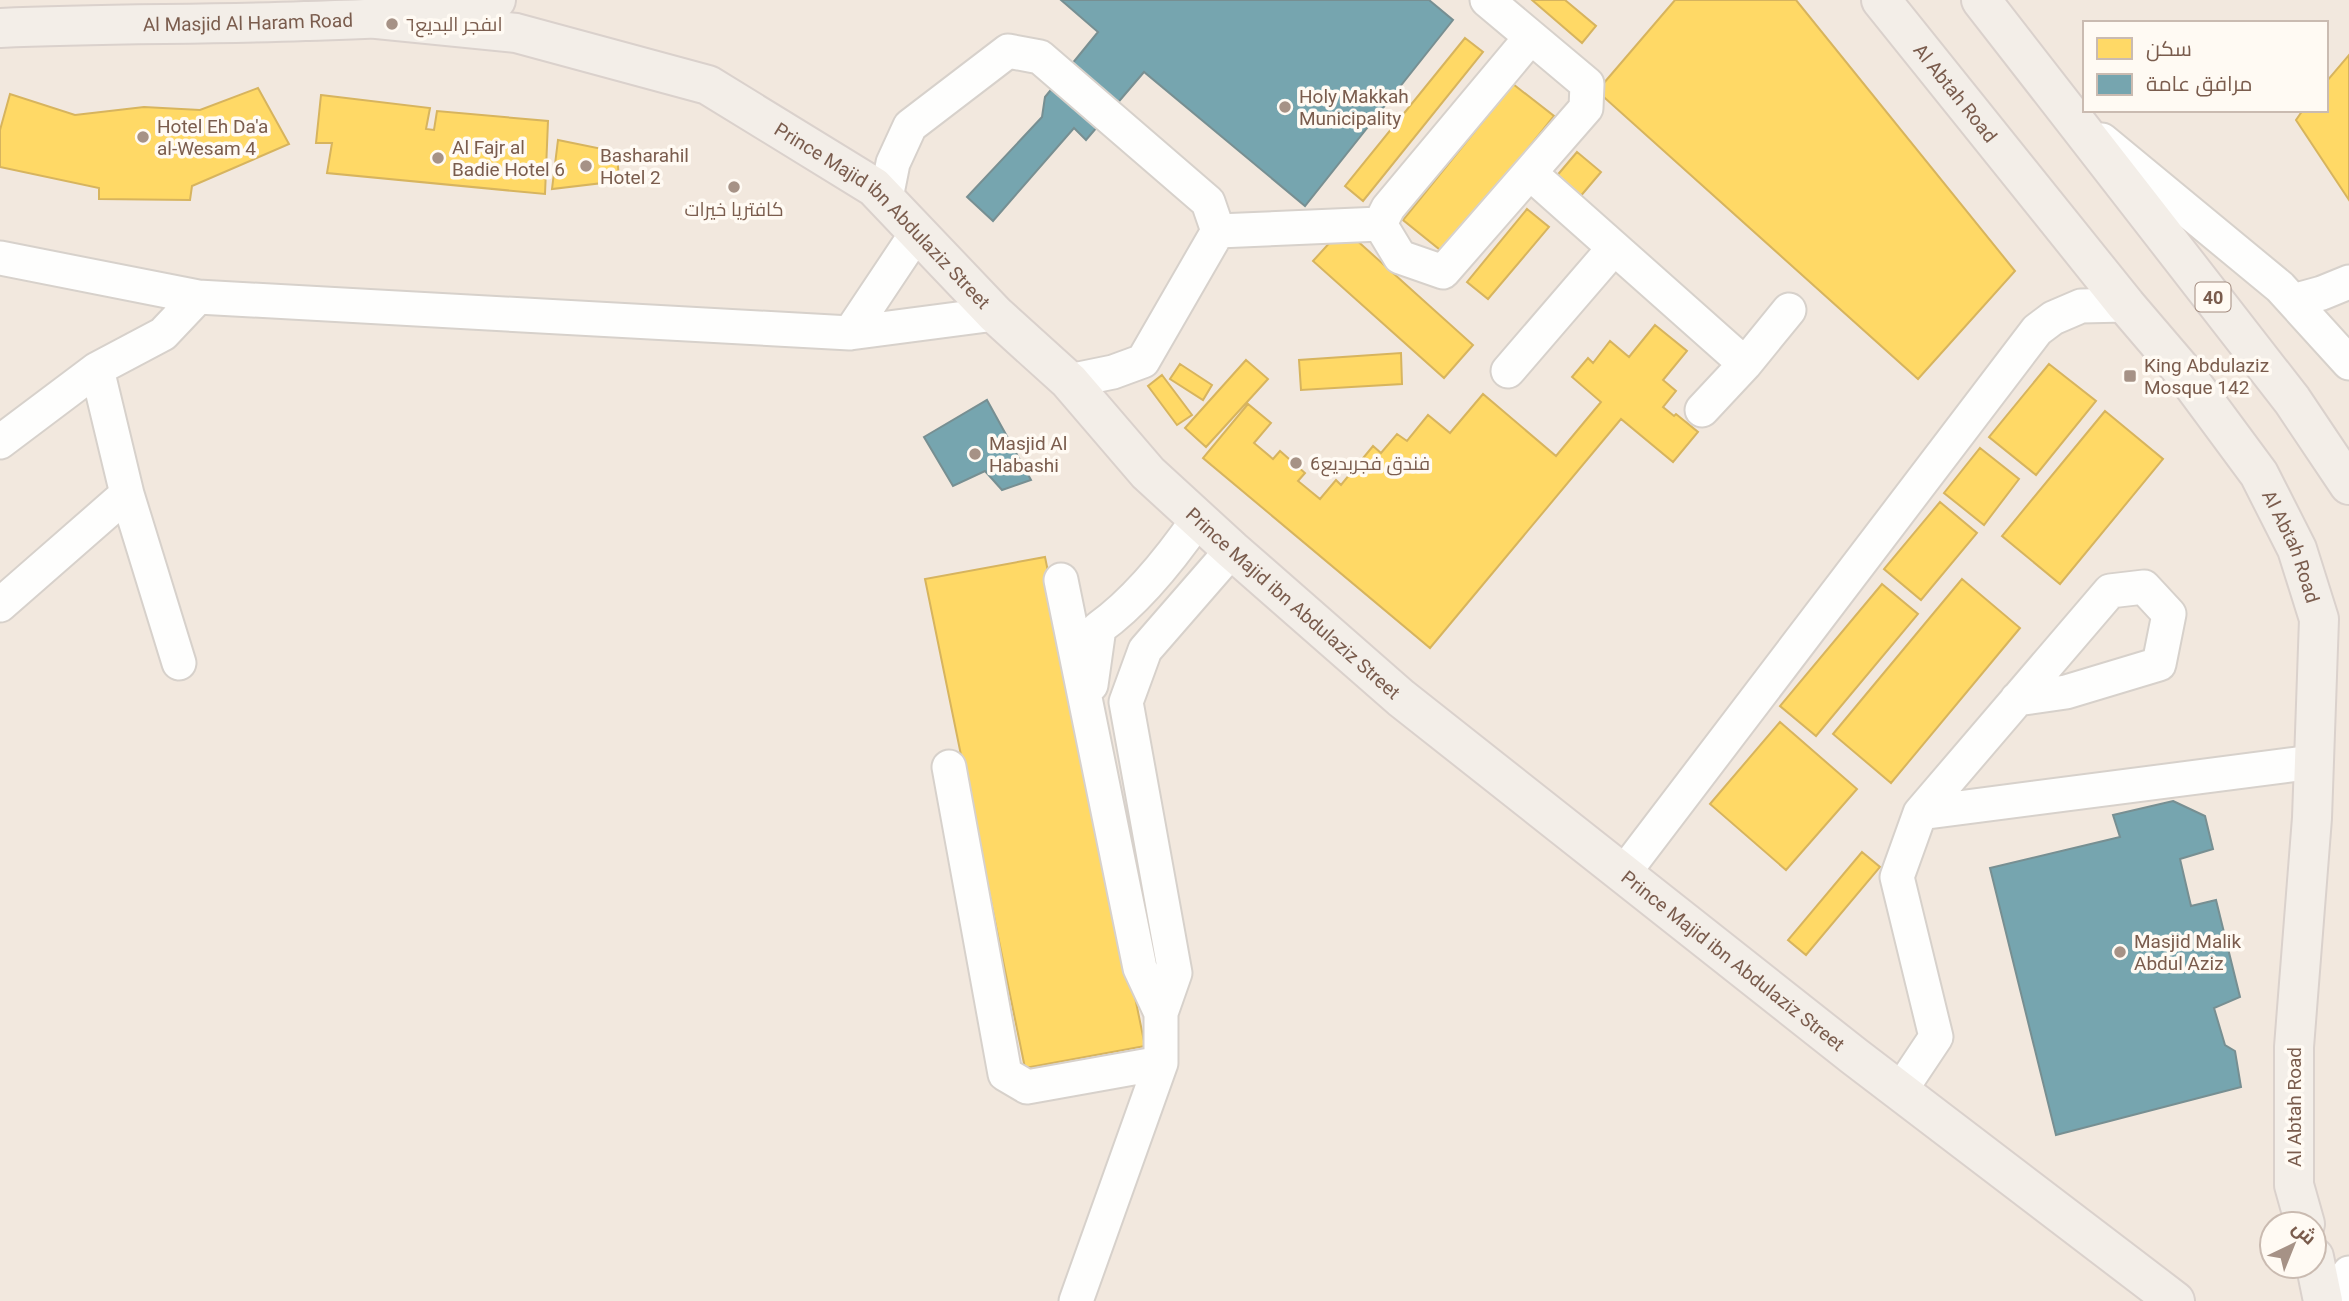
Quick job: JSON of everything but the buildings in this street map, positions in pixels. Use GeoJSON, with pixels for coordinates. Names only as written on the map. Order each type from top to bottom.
{"type":"FeatureCollection","features":[{"type":"Feature","properties":{"kind":"main road","name":"Al Abtah Road"},"geometry":{"type":"LineString","coordinates":[[1881,0],[2126,305],[2185,374],[2259,474],[2297,549],[2319,620],[2312,818],[2294,1047],[2294,1185],[2301,1210]]}},
{"type":"Feature","properties":{"kind":"main road","name":"40"},"geometry":{"type":"LineString","coordinates":[[1981,0],[2292,400],[2349,485]]}},
{"type":"Feature","properties":{"kind":"main road"},"geometry":{"type":"LineString","coordinates":[[1990,0],[2017,45]]}},
{"type":"Feature","properties":{"kind":"main road","name":"Al Masjid Al Haram Road"},"geometry":{"type":"LineString","coordinates":[[0,28],[377,19],[484,3]]}},
{"type":"Feature","properties":{"kind":"main road","name":"Prince Majid ibn Abdulaziz Street"},"geometry":{"type":"LineString","coordinates":[[377,19],[516,33],[708,85],[874,187],[995,314],[1069,381],[1148,472],[1232,550],[1401,698],[1900,1091],[2175,1301]]}},
{"type":"Feature","properties":{"kind":"main road"},"geometry":{"type":"LineString","coordinates":[[2319,1280],[2323,1301]]}},
{"type":"Feature","properties":{"kind":"street"},"geometry":{"type":"LineString","coordinates":[[1380,224],[1400,257],[1443,272],[1586,108],[1587,83],[1486,0]]}},
{"type":"Feature","properties":{"kind":"street"},"geometry":{"type":"LineString","coordinates":[[1380,224],[1388,208],[1531,37]]}},
{"type":"Feature","properties":{"kind":"street"},"geometry":{"type":"LineString","coordinates":[[886,198],[893,163],[911,126],[1008,51],[1040,57],[1209,202],[1217,231],[1143,361],[1113,372],[1069,381]]}},
{"type":"Feature","properties":{"kind":"street"},"geometry":{"type":"LineString","coordinates":[[2070,114],[2280,286],[2349,363]]}},
{"type":"Feature","properties":{"kind":"street"},"geometry":{"type":"LineString","coordinates":[[1530,173],[1745,364]]}},
{"type":"Feature","properties":{"kind":"street"},"geometry":{"type":"LineString","coordinates":[[1217,231],[1380,224]]}},
{"type":"Feature","properties":{"kind":"street"},"geometry":{"type":"LineString","coordinates":[[850,333],[918,232]]}},
{"type":"Feature","properties":{"kind":"street"},"geometry":{"type":"LineString","coordinates":[[1508,371],[1614,248]]}},
{"type":"Feature","properties":{"kind":"street"},"geometry":{"type":"LineString","coordinates":[[0,258],[198,297],[850,333],[995,314]]}},
{"type":"Feature","properties":{"kind":"street"},"geometry":{"type":"LineString","coordinates":[[2293,300],[2322,293],[2349,282]]}},
{"type":"Feature","properties":{"kind":"street"},"geometry":{"type":"LineString","coordinates":[[0,442],[97,369],[163,334],[198,297]]}},
{"type":"Feature","properties":{"kind":"street"},"geometry":{"type":"LineString","coordinates":[[1623,874],[2037,330],[2053,318],[2081,306],[2126,305]]}},
{"type":"Feature","properties":{"kind":"street"},"geometry":{"type":"LineString","coordinates":[[1702,410],[1745,364],[1789,310]]}},
{"type":"Feature","properties":{"kind":"street"},"geometry":{"type":"LineString","coordinates":[[97,369],[127,494],[178,663]]}},
{"type":"Feature","properties":{"kind":"street"},"geometry":{"type":"LineString","coordinates":[[0,604],[127,494]]}},
{"type":"Feature","properties":{"kind":"street"},"geometry":{"type":"LineString","coordinates":[[1087,708],[1100,628],[1121,613],[1184,540],[1198,519]]}},
{"type":"Feature","properties":{"kind":"street"},"geometry":{"type":"LineString","coordinates":[[1076,1301],[1161,1063],[1161,1013],[1175,973],[1126,702],[1145,650],[1232,550]]}},
{"type":"Feature","properties":{"kind":"street"},"geometry":{"type":"LineString","coordinates":[[1061,580],[1140,968],[1161,1013]]}},
{"type":"Feature","properties":{"kind":"street"},"geometry":{"type":"LineString","coordinates":[[1900,1091],[1936,1037],[1897,877],[1920,813],[2017,699]]}},
{"type":"Feature","properties":{"kind":"street"},"geometry":{"type":"LineString","coordinates":[[1920,813],[2313,762]]}},
{"type":"Feature","properties":{"kind":"street"},"geometry":{"type":"LineString","coordinates":[[949,767],[1005,1074],[1027,1087],[1161,1063]]}},
{"type":"Feature","properties":{"kind":"street"},"geometry":{"type":"LineString","coordinates":[[2339,1301],[2349,1273]]}},
{"type":"Feature","properties":{"kind":"shaded area"},"geometry":{"type":"Polygon","coordinates":[[[0,0],[2349,0],[2349,1301],[0,1301],[0,0]]]}},
{"type":"Feature","properties":{"kind":"place","name":"اىفجر البديع٦"},"geometry":{"type":"Point","coordinates":[392,24]}},
{"type":"Feature","properties":{"kind":"place","name":"Holy Makkah Municipality"},"geometry":{"type":"Point","coordinates":[1285,107]}},
{"type":"Feature","properties":{"kind":"place","name":"Hotel Eh Da'a al-Wesam 4"},"geometry":{"type":"Point","coordinates":[143,137]}},
{"type":"Feature","properties":{"kind":"place","name":"Al Fajr al Badie Hotel 6"},"geometry":{"type":"Point","coordinates":[438,158]}},
{"type":"Feature","properties":{"kind":"place","name":"Basharahil Hotel 2"},"geometry":{"type":"Point","coordinates":[586,166]}},
{"type":"Feature","properties":{"kind":"place","name":"كافتريا خيرات"},"geometry":{"type":"Point","coordinates":[734,187]}},
{"type":"Feature","properties":{"kind":"place","name":"King Abdulaziz Mosque 142"},"geometry":{"type":"Point","coordinates":[2130,376]}},
{"type":"Feature","properties":{"kind":"place","name":"Masjid Al Habashi"},"geometry":{"type":"Point","coordinates":[975,454]}},
{"type":"Feature","properties":{"kind":"place","name":"فندق فجربديع6"},"geometry":{"type":"Point","coordinates":[1296,463]}},
{"type":"Feature","properties":{"kind":"place","name":"Masjid Malik Abdul Aziz"},"geometry":{"type":"Point","coordinates":[2120,952]}}]}
